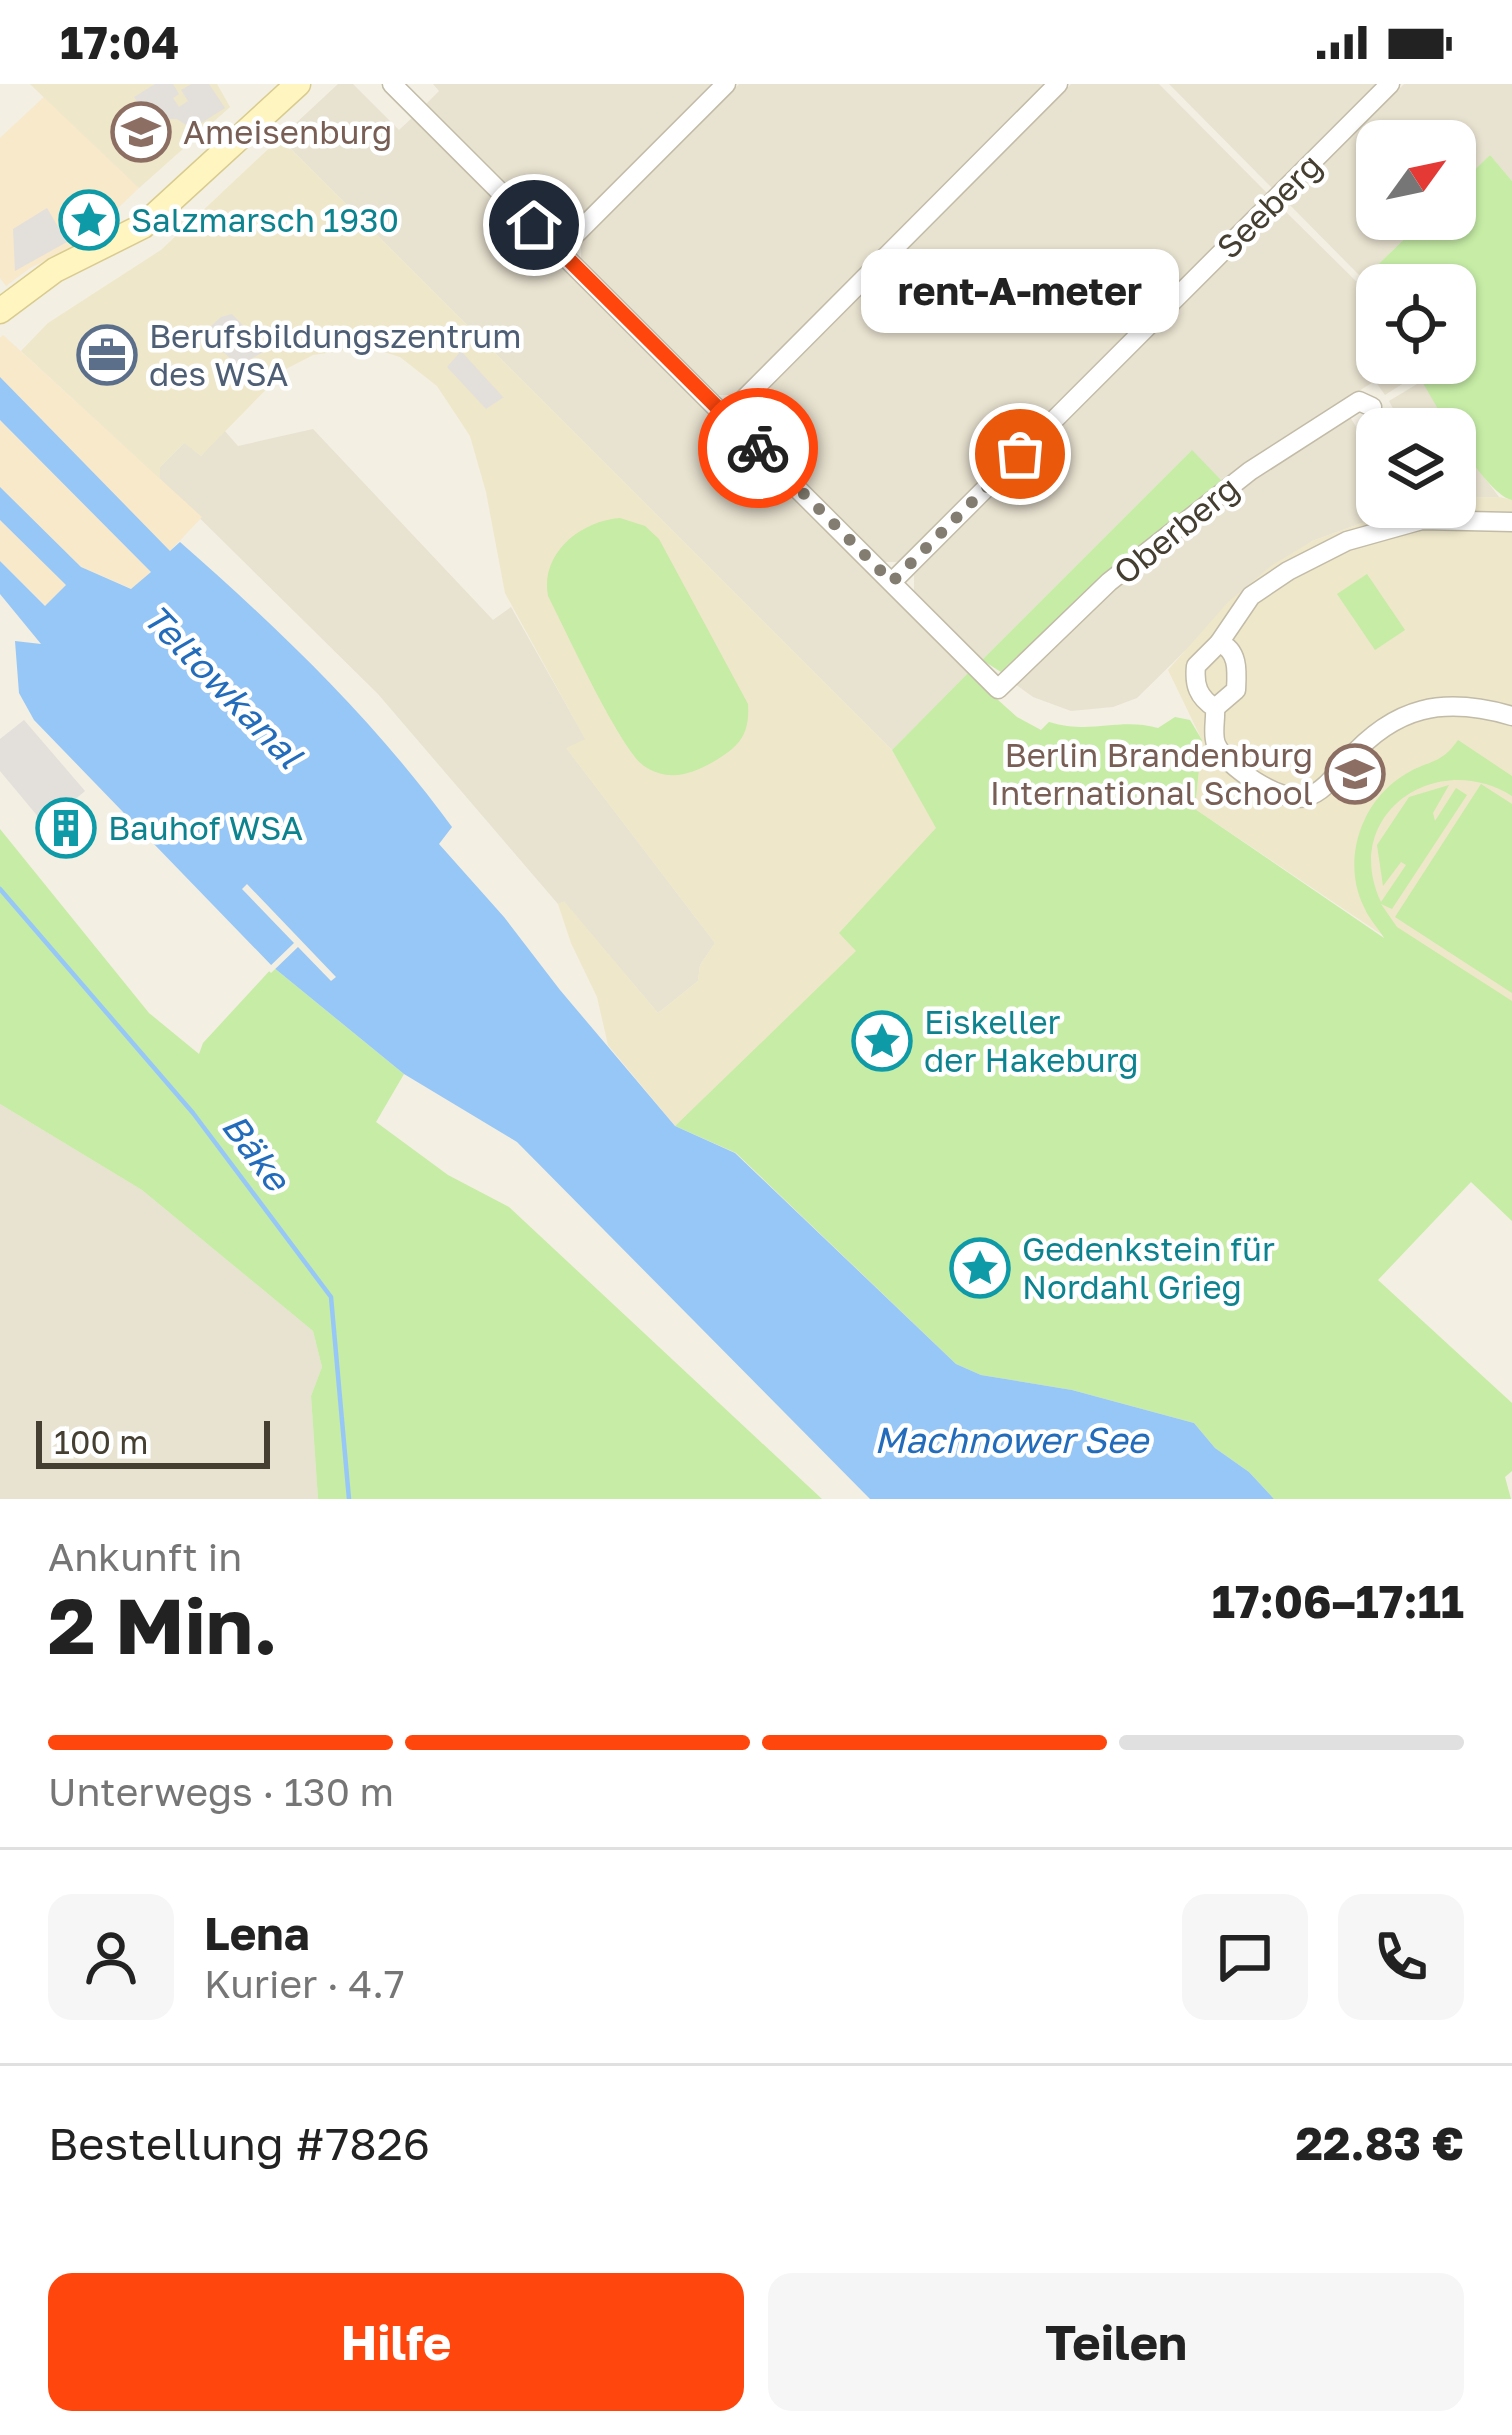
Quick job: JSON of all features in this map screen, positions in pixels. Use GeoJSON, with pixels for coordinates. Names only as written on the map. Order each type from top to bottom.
{"type":"FeatureCollection","features":[{"type":"Feature","properties":{"kind":"street"},"geometry":{"type":"LineString","coordinates":[[0,310],[55,270],[143,226],[298,84]]}},
{"type":"Feature","properties":{"kind":"street"},"geometry":{"type":"LineString","coordinates":[[392,84],[892,582]]}},
{"type":"Feature","properties":{"kind":"street"},"geometry":{"type":"LineString","coordinates":[[560,250],[726,84]]}},
{"type":"Feature","properties":{"kind":"street"},"geometry":{"type":"LineString","coordinates":[[726,417],[1058,84]]}},
{"type":"Feature","properties":{"kind":"street","name":"Seeberg"},"geometry":{"type":"LineString","coordinates":[[892,582],[1390,84]]}},
{"type":"Feature","properties":{"kind":"street","name":"Oberberg"},"geometry":{"type":"LineString","coordinates":[[892,582],[998,689],[1109,582],[1250,471],[1359,401],[1372,407]]}},
{"type":"Feature","properties":{"kind":"street"},"geometry":{"type":"LineString","coordinates":[[1215,708],[1204,701],[1194,683],[1196,666],[1219,643],[1251,596],[1288,571],[1347,541],[1422,520],[1512,522]]}},
{"type":"Feature","properties":{"kind":"street"},"geometry":{"type":"LineString","coordinates":[[1219,643],[1231,649],[1236,690],[1215,708],[1217,749],[1277,796],[1308,797],[1328,784],[1364,742],[1390,721],[1431,706],[1461,705],[1512,716]]}},
{"type":"Feature","properties":{"kind":"shaded area","name":"Ameisenburg"},"geometry":{"type":"Polygon","coordinates":[[[30,84],[217,84],[230,107],[139,188],[30,84]]]}},
{"type":"Feature","properties":{"kind":"shaded area"},"geometry":{"type":"Polygon","coordinates":[[[155,84],[173,84],[179,107],[188,101],[181,90],[191,84],[209,84],[225,108],[192,129],[177,119],[164,119],[153,126],[134,97],[155,84]]]}},
{"type":"Feature","properties":{"kind":"shaded area"},"geometry":{"type":"Polygon","coordinates":[[[338,84],[353,84],[399,130],[413,117],[968,673],[892,750],[280,138],[338,84]]]}},
{"type":"Feature","properties":{"kind":"shaded area"},"geometry":{"type":"Polygon","coordinates":[[[433,84],[712,84],[567,229],[551,229],[426,104],[439,91],[433,84]]]}},
{"type":"Feature","properties":{"kind":"shaded area"},"geometry":{"type":"Polygon","coordinates":[[[739,84],[1045,84],[734,395],[717,395],[581,259],[581,242],[739,84]]]}},
{"type":"Feature","properties":{"kind":"shaded area"},"geometry":{"type":"Polygon","coordinates":[[[1071,84],[1159,84],[1268,194],[900,562],[883,562],[747,425],[747,408],[1071,84]]]}},
{"type":"Feature","properties":{"kind":"shaded area"},"geometry":{"type":"Polygon","coordinates":[[[1169,84],[1378,84],[1273,189],[1169,84]]]}},
{"type":"Feature","properties":{"kind":"shaded area"},"geometry":{"type":"Polygon","coordinates":[[[1404,84],[1512,84],[1512,181],[1490,155],[1476,169],[1476,120],[1368,120],[1404,84]]]}},
{"type":"Feature","properties":{"kind":"shaded area"},"geometry":{"type":"Polygon","coordinates":[[[44,97],[139,188],[81,243],[30,268],[6,286],[0,278],[0,138],[44,97]]]}},
{"type":"Feature","properties":{"kind":"shaded area"},"geometry":{"type":"Polygon","coordinates":[[[1356,132],[1356,240],[1403,240],[1378,264],[1356,264],[1356,272],[1287,202],[1356,132]]]}},
{"type":"Feature","properties":{"kind":"shaded area"},"geometry":{"type":"Polygon","coordinates":[[[280,138],[892,750],[937,828],[840,932],[857,951],[675,1126],[608,1045],[597,997],[558,904],[564,901],[658,1013],[698,981],[700,965],[715,943],[566,748],[585,739],[505,593],[470,436],[437,386],[400,357],[381,351],[313,355],[286,369],[201,456],[184,443],[160,467],[160,479],[21,351],[48,323],[161,250],[280,138]]]}},
{"type":"Feature","properties":{"kind":"shaded area"},"geometry":{"type":"Polygon","coordinates":[[[1281,207],[1356,281],[1356,384],[1370,384],[1272,445],[1223,482],[1191,451],[982,660],[914,592],[914,575],[1281,207]]]}},
{"type":"Feature","properties":{"kind":"shaded area"},"geometry":{"type":"Polygon","coordinates":[[[47,208],[67,242],[15,271],[13,229],[47,208]]]}},
{"type":"Feature","properties":{"kind":"shaded area"},"geometry":{"type":"Polygon","coordinates":[[[232,314],[267,350],[247,361],[244,371],[208,338],[210,327],[232,314]]]}},
{"type":"Feature","properties":{"kind":"shaded area"},"geometry":{"type":"Polygon","coordinates":[[[3,335],[202,517],[170,551],[6,387],[0,377],[3,335]]]}},
{"type":"Feature","properties":{"kind":"shaded area"},"geometry":{"type":"Polygon","coordinates":[[[461,351],[504,397],[486,409],[447,367],[461,351]]]}},
{"type":"Feature","properties":{"kind":"shaded area"},"geometry":{"type":"Polygon","coordinates":[[[1377,384],[1402,384],[1385,395],[1377,384]]]}},
{"type":"Feature","properties":{"kind":"shaded area"},"geometry":{"type":"Polygon","coordinates":[[[1424,384],[1439,408],[1393,408],[1389,401],[1424,384]]]}},
{"type":"Feature","properties":{"kind":"shaded area"},"geometry":{"type":"Polygon","coordinates":[[[1348,414],[1356,426],[1356,525],[1312,541],[1196,640],[1137,698],[1113,707],[1071,711],[1033,697],[1011,681],[1087,610],[1269,463],[1348,414]]]}},
{"type":"Feature","properties":{"kind":"shaded area"},"geometry":{"type":"Polygon","coordinates":[[[0,420],[152,572],[132,589],[81,567],[0,487],[0,420]]]}},
{"type":"Feature","properties":{"kind":"shaded area"},"geometry":{"type":"Polygon","coordinates":[[[313,429],[493,620],[511,607],[586,740],[567,749],[715,943],[700,965],[698,981],[658,1013],[378,694],[160,479],[160,467],[185,442],[201,456],[224,430],[238,446],[313,429]]]}},
{"type":"Feature","properties":{"kind":"shaded area"},"geometry":{"type":"Polygon","coordinates":[[[1476,466],[1477,468],[1499,497],[1476,498],[1476,466]]]}},
{"type":"Feature","properties":{"kind":"shaded area","name":"Berlin Brandenburg International School"},"geometry":{"type":"Polygon","coordinates":[[[1476,498],[1512,500],[1512,1022],[1195,809],[1202,740],[1168,670],[1228,602],[1272,565],[1312,541],[1356,525],[1476,528],[1476,498]]]}},
{"type":"Feature","properties":{"kind":"shaded area"},"geometry":{"type":"Polygon","coordinates":[[[0,520],[66,585],[46,606],[0,561],[0,520]]]}},
{"type":"Feature","properties":{"kind":"shaded area"},"geometry":{"type":"Polygon","coordinates":[[[24,720],[85,791],[45,825],[0,771],[0,739],[24,720]]]}},
{"type":"Feature","properties":{"kind":"shaded area"},"geometry":{"type":"Polygon","coordinates":[[[0,1104],[142,1190],[313,1331],[322,1367],[311,1396],[318,1499],[0,1499],[0,1104]]]}},
{"type":"Feature","properties":{"kind":"green space"},"geometry":{"type":"Polygon","coordinates":[[[1490,155],[1512,181],[1512,500],[1476,466],[1476,408],[1437,408],[1423,384],[1476,384],[1476,264],[1379,264],[1403,240],[1476,240],[1476,169],[1490,155]]]}},
{"type":"Feature","properties":{"kind":"green space"},"geometry":{"type":"Polygon","coordinates":[[[1192,450],[1223,482],[1109,571],[1001,672],[982,660],[1192,450]]]}},
{"type":"Feature","properties":{"kind":"green space"},"geometry":{"type":"Polygon","coordinates":[[[620,518],[645,526],[659,539],[748,704],[745,732],[736,745],[687,773],[662,774],[634,755],[548,596],[550,567],[566,542],[591,526],[620,518]]]}},
{"type":"Feature","properties":{"kind":"green space"},"geometry":{"type":"Polygon","coordinates":[[[1367,574],[1405,630],[1375,650],[1337,594],[1367,574]]]}},
{"type":"Feature","properties":{"kind":"green space"},"geometry":{"type":"Polygon","coordinates":[[[968,673],[1017,717],[1041,730],[1049,722],[1158,728],[1175,717],[1190,720],[1202,740],[1195,809],[1384,938],[1364,907],[1354,871],[1359,834],[1376,800],[1404,775],[1440,758],[1458,740],[1512,776],[1512,796],[1483,783],[1453,780],[1426,786],[1402,799],[1384,818],[1373,842],[1372,871],[1381,902],[1406,865],[1401,862],[1383,886],[1377,845],[1409,797],[1449,785],[1433,813],[1435,821],[1456,788],[1467,795],[1392,909],[1381,904],[1397,927],[1512,1001],[1512,1221],[1471,1182],[1378,1280],[1512,1403],[1512,1471],[1505,1477],[1511,1499],[1274,1499],[1249,1472],[1215,1448],[1194,1423],[1072,1390],[981,1375],[956,1364],[736,1153],[675,1126],[856,951],[839,933],[936,828],[892,750],[968,673]]]}},
{"type":"Feature","properties":{"kind":"green space"},"geometry":{"type":"Polygon","coordinates":[[[1481,784],[1512,804],[1512,993],[1395,917],[1481,784]]]}},
{"type":"Feature","properties":{"kind":"green space"},"geometry":{"type":"Polygon","coordinates":[[[0,829],[149,1013],[199,1054],[203,1043],[273,967],[404,1074],[376,1122],[448,1175],[509,1207],[822,1499],[318,1499],[311,1396],[322,1367],[313,1331],[142,1190],[0,1104],[0,829]]]}},
{"type":"Feature","properties":{"kind":"water"},"geometry":{"type":"Polygon","coordinates":[[[0,377],[170,551],[180,542],[358,713],[452,827],[439,844],[675,1126],[735,1153],[956,1364],[981,1375],[1072,1390],[1194,1423],[1215,1448],[1249,1472],[1274,1499],[870,1499],[517,1142],[404,1074],[273,967],[34,720],[19,693],[15,641],[41,644],[0,594],[0,561],[45,606],[66,585],[0,520],[0,487],[81,567],[131,589],[151,572],[0,420],[0,377]]]}},
{"type":"Feature","properties":{"kind":"pier"},"geometry":{"type":"Polygon","coordinates":[[[247,884],[336,977],[331,981],[298,947],[271,973],[267,969],[294,943],[242,889],[247,884]]]}},
{"type":"Feature","properties":{"kind":"waterway","name":"Bäke"},"geometry":{"type":"LineString","coordinates":[[0,889],[193,1113],[331,1297],[349,1499]]}},
{"type":"Feature","properties":{"kind":"way so far"},"geometry":{"type":"LineString","coordinates":[[758,448],[892,582],[1020,454]]}},
{"type":"Feature","properties":{"kind":"place","name":"Ameisenburg"},"geometry":{"type":"Point","coordinates":[141,132]}},
{"type":"Feature","properties":{"kind":"place","name":"Salzmarsch 1930"},"geometry":{"type":"Point","coordinates":[89,220]}},
{"type":"Feature","properties":{"kind":"place","name":"Berufsbildungszentrum des WSA"},"geometry":{"type":"Point","coordinates":[107,355]}},
{"type":"Feature","properties":{"kind":"place","name":"rent-A-meter"},"geometry":{"type":"Point","coordinates":[1020,454]}},
{"type":"Feature","properties":{"kind":"place","name":"Berlin Brandenburg International School"},"geometry":{"type":"Point","coordinates":[1355,774]}},
{"type":"Feature","properties":{"kind":"place","name":"Bauhof WSA"},"geometry":{"type":"Point","coordinates":[66,828]}},
{"type":"Feature","properties":{"kind":"place","name":"Eiskeller der Hakeburg"},"geometry":{"type":"Point","coordinates":[882,1041]}},
{"type":"Feature","properties":{"kind":"place","name":"Gedenkstein für Nordahl Grieg"},"geometry":{"type":"Point","coordinates":[980,1268]}},
{"type":"Feature","properties":{"kind":"route"},"geometry":{"type":"LineString","coordinates":[[534,225],[758,448]]}},
{"type":"Feature","properties":{"kind":"water label","name":"Teltowkanal"},"geometry":{"type":"Point","coordinates":[223,686]}},
{"type":"Feature","properties":{"kind":"water label","name":"Machnower See"},"geometry":{"type":"Point","coordinates":[1011,1440]}}]}
